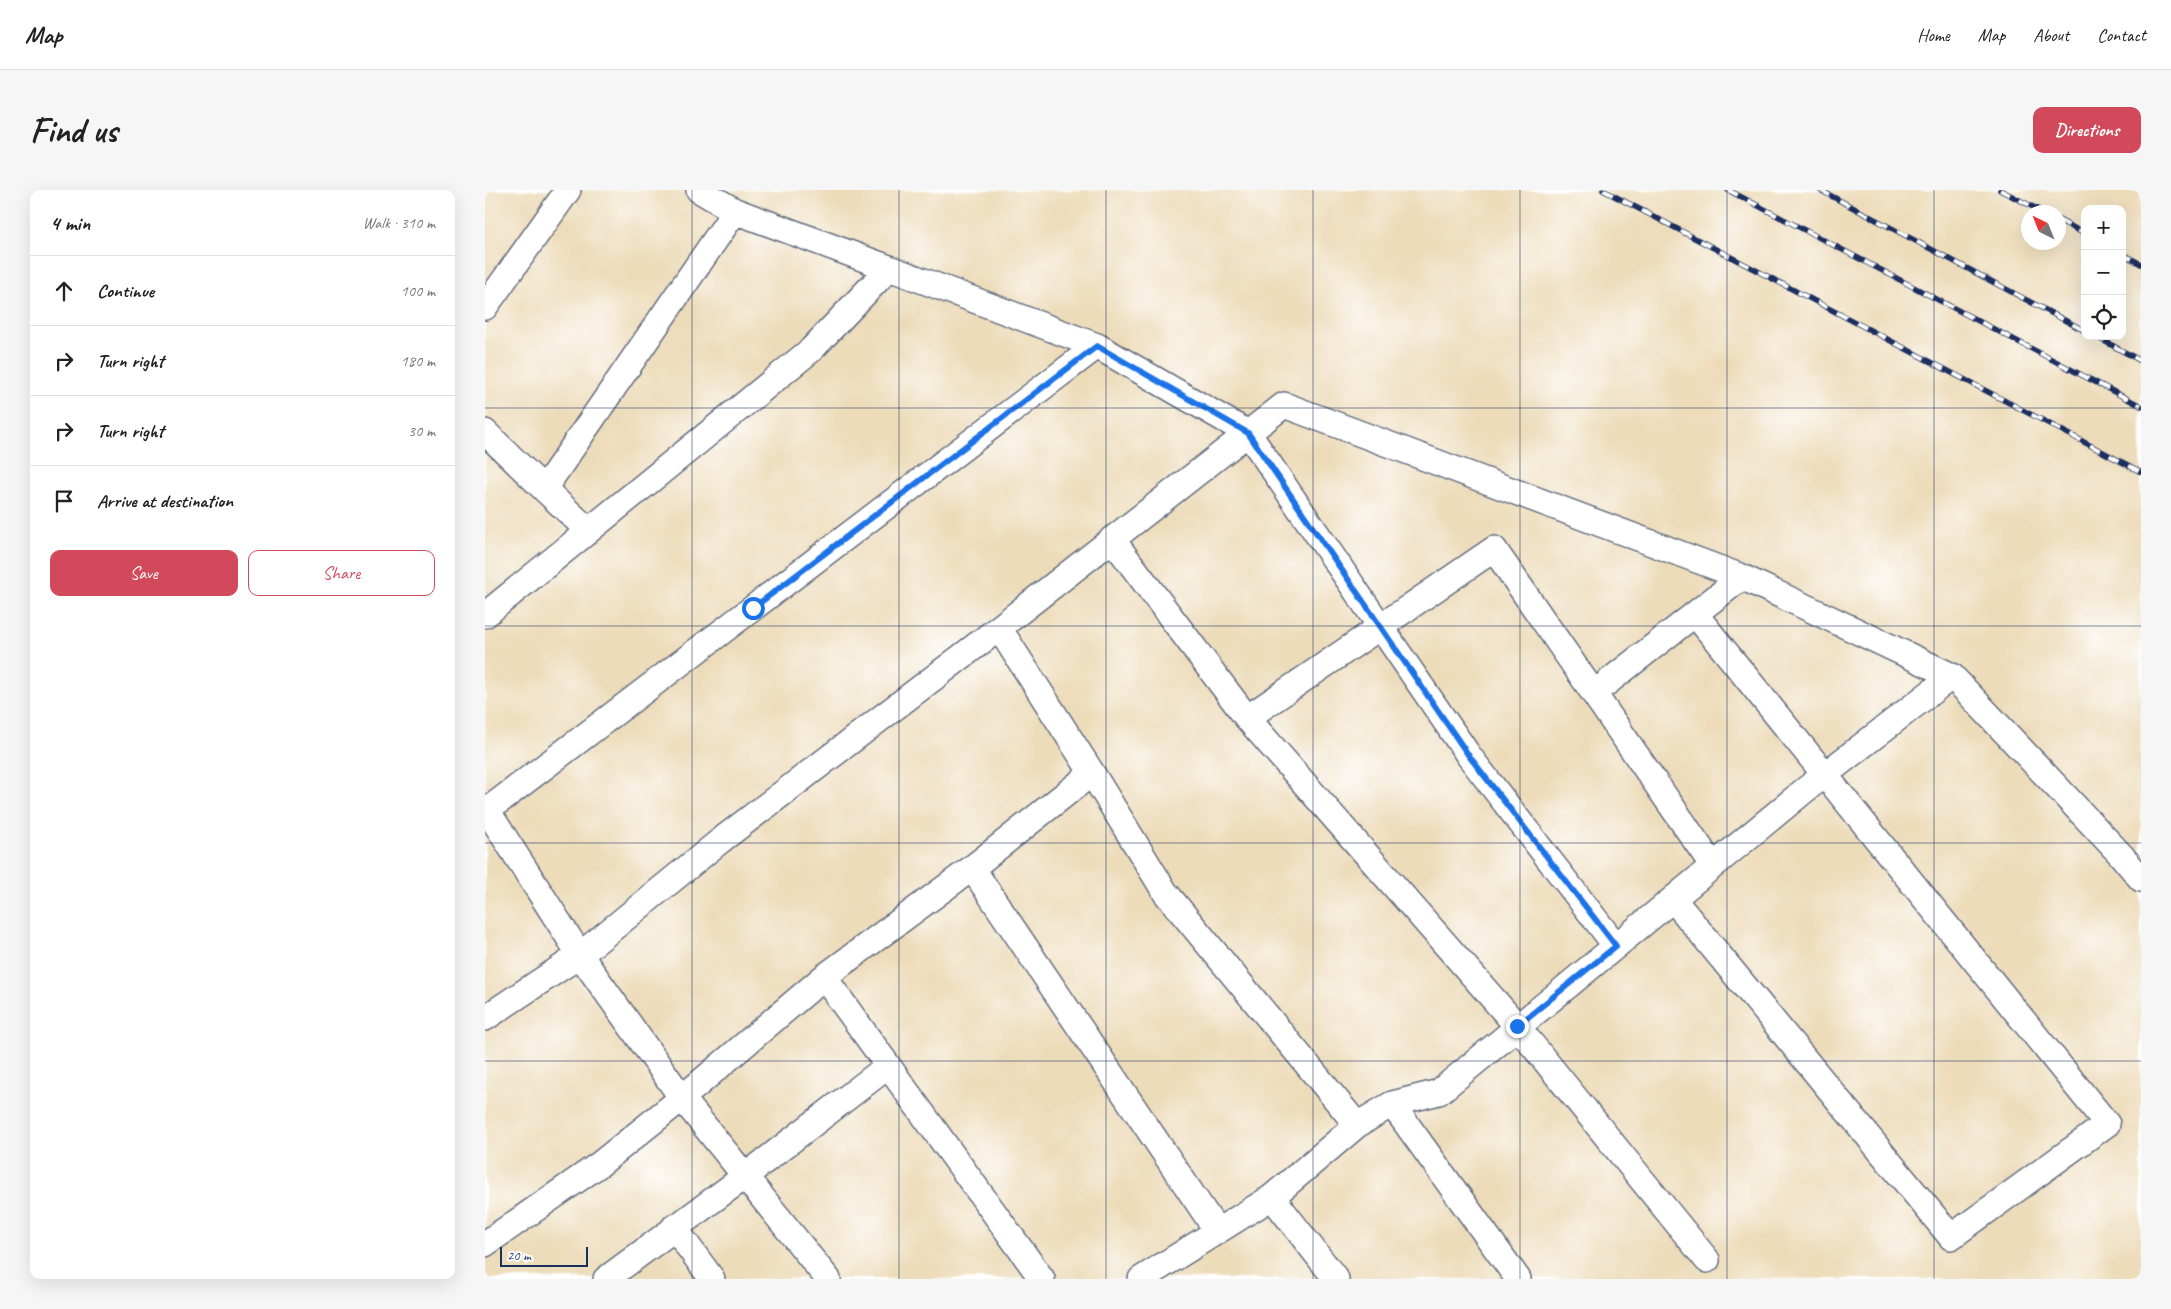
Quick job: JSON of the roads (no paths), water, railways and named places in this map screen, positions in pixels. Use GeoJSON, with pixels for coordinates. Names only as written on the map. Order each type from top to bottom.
{"type":"FeatureCollection","features":[{"type":"Feature","properties":{"kind":"street"},"geometry":{"type":"LineString","coordinates":[[485,307],[568,190]]}},
{"type":"Feature","properties":{"kind":"street"},"geometry":{"type":"LineString","coordinates":[[699,190],[735,211],[1097,346],[1248,433],[1469,756],[1616,946]]}},
{"type":"Feature","properties":{"kind":"street"},"geometry":{"type":"LineString","coordinates":[[544,489],[735,211]]}},
{"type":"Feature","properties":{"kind":"street"},"geometry":{"type":"LineString","coordinates":[[485,615],[811,350],[889,268]]}},
{"type":"Feature","properties":{"kind":"street"},"geometry":{"type":"LineString","coordinates":[[828,1279],[682,1098],[580,955],[486,810],[1097,346]]}},
{"type":"Feature","properties":{"kind":"street"},"geometry":{"type":"LineString","coordinates":[[485,1018],[580,955],[720,841],[999,628],[1284,405],[1742,576],[1952,676],[2121,855],[2141,879]]}},
{"type":"Feature","properties":{"kind":"street"},"geometry":{"type":"LineString","coordinates":[[485,432],[588,530]]}},
{"type":"Feature","properties":{"kind":"street"},"geometry":{"type":"LineString","coordinates":[[1111,539],[1247,718],[1341,822],[1517,1026],[1707,1260]]}},
{"type":"Feature","properties":{"kind":"street"},"geometry":{"type":"LineString","coordinates":[[1247,718],[1494,549],[1713,866]]}},
{"type":"Feature","properties":{"kind":"street"},"geometry":{"type":"LineString","coordinates":[[1594,693],[1742,576]]}},
{"type":"Feature","properties":{"kind":"street"},"geometry":{"type":"LineString","coordinates":[[1673,899],[1951,1236],[2107,1124],[1695,614]]}},
{"type":"Feature","properties":{"kind":"street"},"geometry":{"type":"LineString","coordinates":[[999,628],[1092,773],[1165,892],[1357,1124]]}},
{"type":"Feature","properties":{"kind":"street"},"geometry":{"type":"LineString","coordinates":[[1141,1279],[1272,1197],[1357,1124],[1392,1104],[1439,1092],[1824,775],[1952,676]]}},
{"type":"Feature","properties":{"kind":"street"},"geometry":{"type":"LineString","coordinates":[[485,1244],[600,1164],[682,1098],[824,977],[972,868],[1092,773]]}},
{"type":"Feature","properties":{"kind":"street"},"geometry":{"type":"LineString","coordinates":[[972,868],[1217,1231]]}},
{"type":"Feature","properties":{"kind":"street"},"geometry":{"type":"LineString","coordinates":[[824,977],[1042,1279]]}},
{"type":"Feature","properties":{"kind":"street"},"geometry":{"type":"LineString","coordinates":[[606,1279],[744,1177],[888,1066]]}},
{"type":"Feature","properties":{"kind":"street"},"geometry":{"type":"LineString","coordinates":[[1392,1104],[1518,1279]]}},
{"type":"Feature","properties":{"kind":"street"},"geometry":{"type":"LineString","coordinates":[[1272,1197],[1336,1279]]}},
{"type":"Feature","properties":{"kind":"street"},"geometry":{"type":"LineString","coordinates":[[674,1228],[712,1279]]}},
{"type":"Feature","properties":{"kind":"railway"},"geometry":{"type":"LineString","coordinates":[[1603,190],[2141,472]]}},
{"type":"Feature","properties":{"kind":"railway"},"geometry":{"type":"LineString","coordinates":[[1728,190],[2141,406]]}},
{"type":"Feature","properties":{"kind":"railway"},"geometry":{"type":"LineString","coordinates":[[1820,190],[2081,329]]}},
{"type":"Feature","properties":{"kind":"railway"},"geometry":{"type":"LineString","coordinates":[[2000,190],[2029,205]]}},
{"type":"Feature","properties":{"kind":"railway"},"geometry":{"type":"LineString","coordinates":[[2066,224],[2081,232]]}},
{"type":"Feature","properties":{"kind":"railway"},"geometry":{"type":"LineString","coordinates":[[2126,256],[2141,264]]}},
{"type":"Feature","properties":{"kind":"railway"},"geometry":{"type":"LineString","coordinates":[[2102,340],[2141,361]]}}]}
